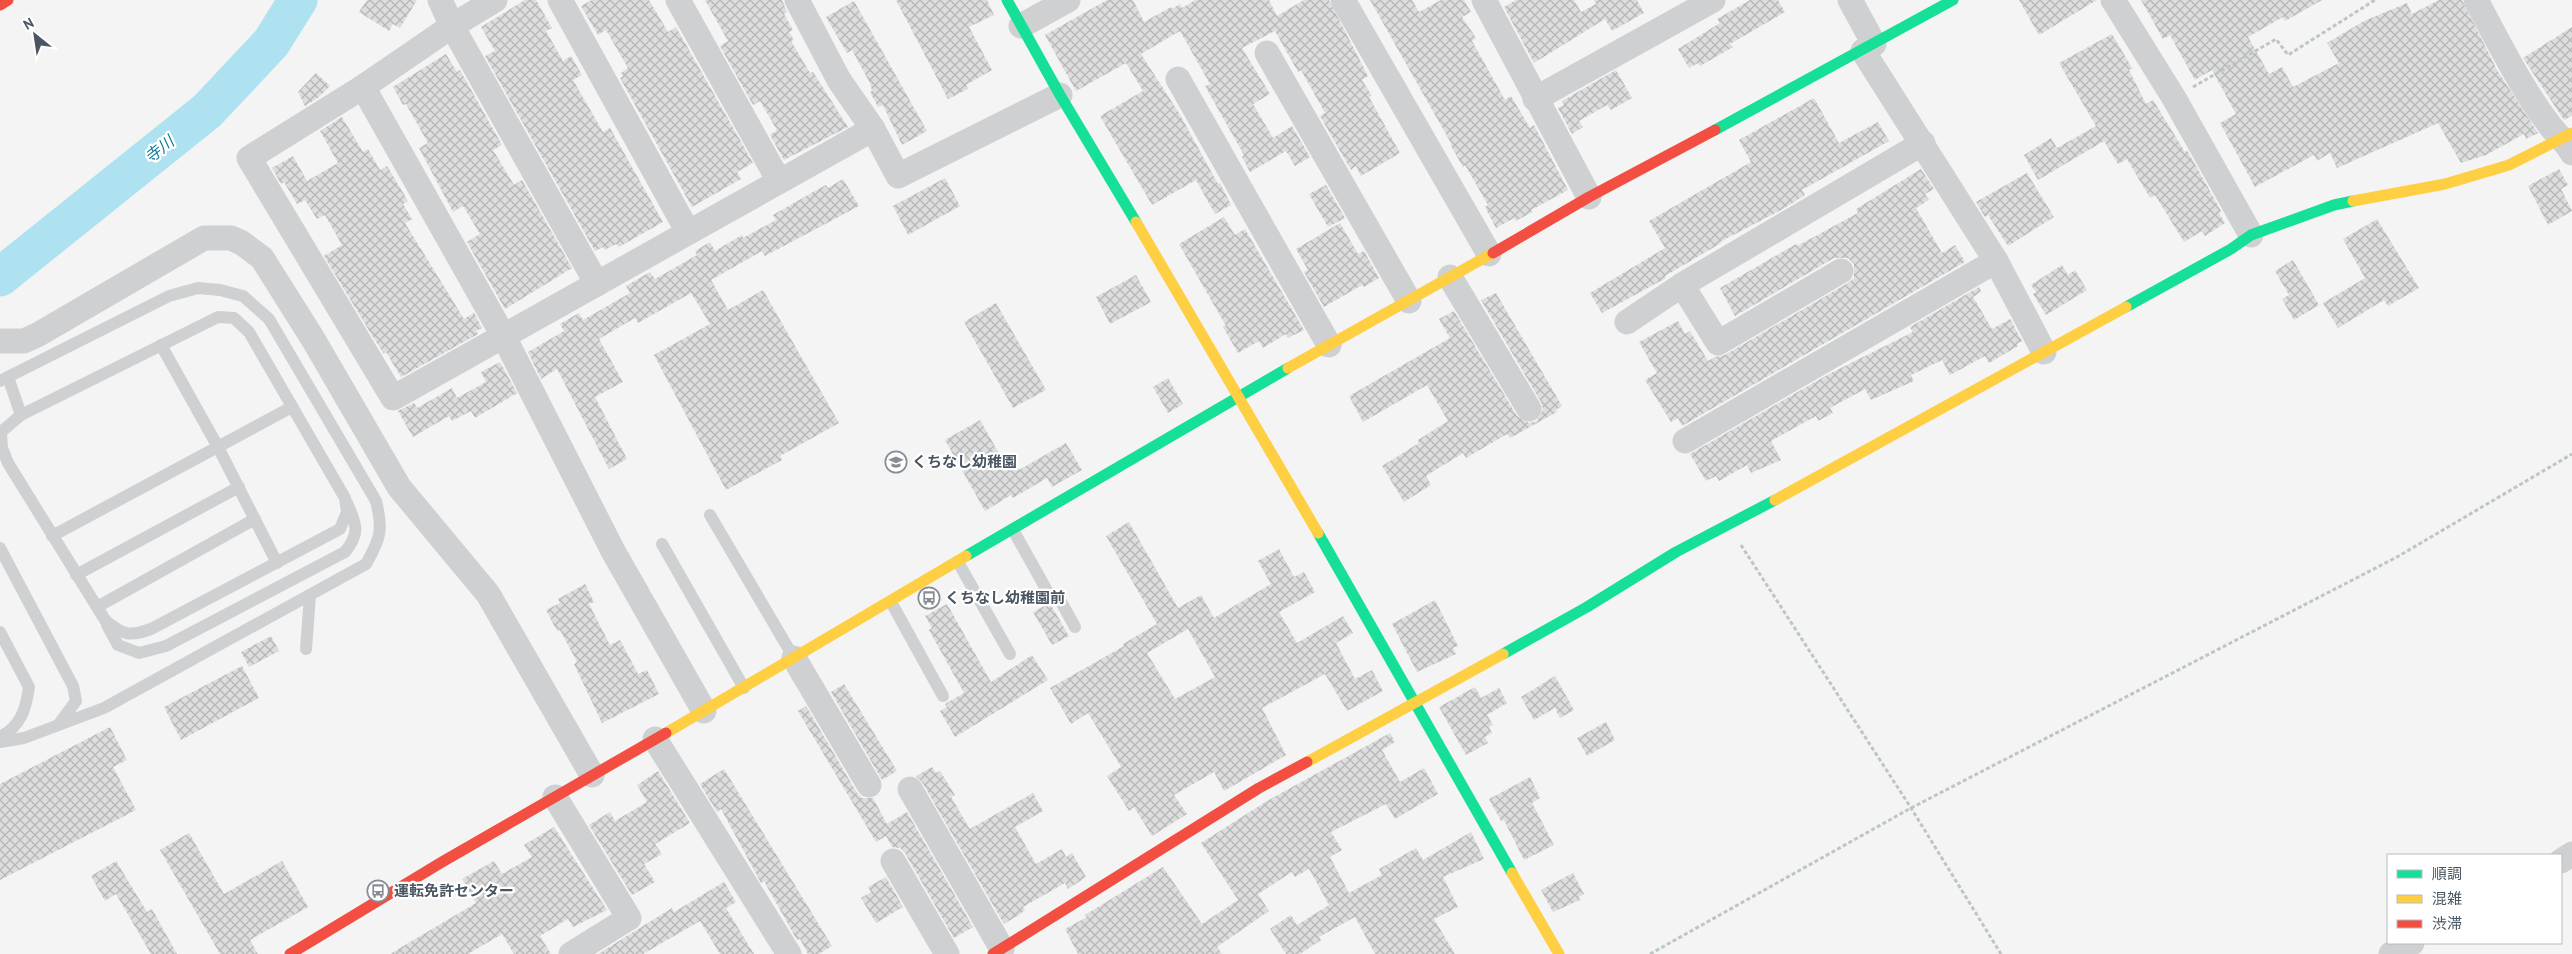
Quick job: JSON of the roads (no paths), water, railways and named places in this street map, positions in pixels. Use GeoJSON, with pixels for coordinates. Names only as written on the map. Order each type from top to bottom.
{"type":"FeatureCollection","features":[{"type":"Feature","properties":{"kind":"street"},"geometry":{"type":"LineString","coordinates":[[0,5],[8,0]]}},
{"type":"Feature","properties":{"kind":"street"},"geometry":{"type":"LineString","coordinates":[[440,0],[452,26],[597,284]]}},
{"type":"Feature","properties":{"kind":"street"},"geometry":{"type":"LineString","coordinates":[[494,0],[452,26],[363,87],[249,158],[393,398],[873,129]]}},
{"type":"Feature","properties":{"kind":"street"},"geometry":{"type":"LineString","coordinates":[[560,0],[688,232]]}},
{"type":"Feature","properties":{"kind":"street"},"geometry":{"type":"LineString","coordinates":[[678,0],[779,181]]}},
{"type":"Feature","properties":{"kind":"street"},"geometry":{"type":"LineString","coordinates":[[797,0],[839,80],[873,129],[898,176],[1060,95]]}},
{"type":"Feature","properties":{"kind":"street"},"geometry":{"type":"LineString","coordinates":[[1007,0],[1060,95],[1239,395],[1559,954]]}},
{"type":"Feature","properties":{"kind":"street"},"geometry":{"type":"LineString","coordinates":[[1021,26],[1068,0]]}},
{"type":"Feature","properties":{"kind":"street"},"geometry":{"type":"LineString","coordinates":[[1343,0],[1489,254]]}},
{"type":"Feature","properties":{"kind":"street"},"geometry":{"type":"LineString","coordinates":[[1484,0],[1535,99],[1589,197]]}},
{"type":"Feature","properties":{"kind":"street"},"geometry":{"type":"LineString","coordinates":[[1535,99],[1713,0]]}},
{"type":"Feature","properties":{"kind":"street"},"geometry":{"type":"LineString","coordinates":[[1850,0],[1869,48],[1922,144],[1996,261],[2044,352]]}},
{"type":"Feature","properties":{"kind":"street"},"geometry":{"type":"LineString","coordinates":[[290,954],[442,862],[891,602],[1239,395],[1409,301],[1589,197],[1869,48],[1953,0]]}},
{"type":"Feature","properties":{"kind":"street"},"geometry":{"type":"LineString","coordinates":[[2113,0],[2174,98],[2251,235]]}},
{"type":"Feature","properties":{"kind":"street"},"geometry":{"type":"LineString","coordinates":[[910,789],[997,952],[1259,788],[1587,607],[1676,552],[1728,526],[2231,249],[2251,235],[2334,205],[2445,184],[2501,168],[2569,142],[2549,124],[2476,0]]}},
{"type":"Feature","properties":{"kind":"street"},"geometry":{"type":"LineString","coordinates":[[1267,53],[1409,301]]}},
{"type":"Feature","properties":{"kind":"street"},"geometry":{"type":"LineString","coordinates":[[1178,79],[1329,345]]}},
{"type":"Feature","properties":{"kind":"street"},"geometry":{"type":"LineString","coordinates":[[363,87],[504,337],[613,551],[704,711]]}},
{"type":"Feature","properties":{"kind":"street"},"geometry":{"type":"LineString","coordinates":[[1627,322],[1682,285],[1922,144]]}},
{"type":"Feature","properties":{"kind":"street"},"geometry":{"type":"LineString","coordinates":[[0,341],[24,341],[39,334],[204,238],[217,236],[231,238],[254,251],[262,258],[288,298],[399,487],[488,594],[592,775]]}},
{"type":"Feature","properties":{"kind":"street"},"geometry":{"type":"LineString","coordinates":[[1685,441],[1996,261]]}},
{"type":"Feature","properties":{"kind":"street"},"geometry":{"type":"LineString","coordinates":[[1682,285],[1718,343],[1841,271]]}},
{"type":"Feature","properties":{"kind":"street"},"geometry":{"type":"LineString","coordinates":[[1450,277],[1529,409]]}},
{"type":"Feature","properties":{"kind":"street"},"geometry":{"type":"LineString","coordinates":[[794,658],[869,785]]}},
{"type":"Feature","properties":{"kind":"street"},"geometry":{"type":"LineString","coordinates":[[655,739],[789,954]]}},
{"type":"Feature","properties":{"kind":"street"},"geometry":{"type":"LineString","coordinates":[[555,797],[629,918],[571,954]]}},
{"type":"Feature","properties":{"kind":"street"},"geometry":{"type":"LineString","coordinates":[[893,861],[947,954]]}},
{"type":"Feature","properties":{"kind":"street"},"geometry":{"type":"LineString","coordinates":[[2391,954],[2410,944]]}},
{"type":"Feature","properties":{"kind":"lane"},"geometry":{"type":"LineString","coordinates":[[0,742],[24,738],[104,708],[366,564],[378,543],[382,524],[376,501],[269,320],[243,296],[198,288],[168,296],[4,379],[21,415]]}},
{"type":"Feature","properties":{"kind":"lane"},"geometry":{"type":"LineString","coordinates":[[218,317],[234,318],[249,332],[345,498],[356,523],[355,540],[345,552],[166,646],[139,653],[118,645],[105,620],[8,464],[2,448],[1,432],[21,415],[162,345],[218,317]]}},
{"type":"Feature","properties":{"kind":"lane"},"geometry":{"type":"LineString","coordinates":[[162,345],[218,447],[277,563]]}},
{"type":"Feature","properties":{"kind":"lane"},"geometry":{"type":"LineString","coordinates":[[52,536],[292,407]]}},
{"type":"Feature","properties":{"kind":"lane"},"geometry":{"type":"LineString","coordinates":[[76,575],[239,487]]}},
{"type":"Feature","properties":{"kind":"lane"},"geometry":{"type":"LineString","coordinates":[[105,620],[118,631],[134,635],[151,629],[340,529],[347,512],[345,498]]}},
{"type":"Feature","properties":{"kind":"lane"},"geometry":{"type":"LineString","coordinates":[[710,515],[794,658]]}},
{"type":"Feature","properties":{"kind":"lane"},"geometry":{"type":"LineString","coordinates":[[96,607],[255,519]]}},
{"type":"Feature","properties":{"kind":"lane"},"geometry":{"type":"LineString","coordinates":[[1013,530],[1050,596],[1060,600],[1076,627]]}},
{"type":"Feature","properties":{"kind":"lane"},"geometry":{"type":"LineString","coordinates":[[662,544],[744,688]]}},
{"type":"Feature","properties":{"kind":"lane"},"geometry":{"type":"LineString","coordinates":[[0,548],[73,686],[76,701],[58,725]]}},
{"type":"Feature","properties":{"kind":"lane"},"geometry":{"type":"LineString","coordinates":[[958,562],[1010,654]]}},
{"type":"Feature","properties":{"kind":"lane"},"geometry":{"type":"LineString","coordinates":[[306,649],[310,595]]}},
{"type":"Feature","properties":{"kind":"lane"},"geometry":{"type":"LineString","coordinates":[[891,602],[943,696]]}},
{"type":"Feature","properties":{"kind":"lane"},"geometry":{"type":"LineString","coordinates":[[0,632],[29,687],[22,718],[8,733],[0,737]]}},
{"type":"Feature","properties":{"kind":"waterway","name":"寺川"},"geometry":{"type":"LineString","coordinates":[[0,277],[207,111],[271,43],[298,0]]}},
{"type":"Feature","properties":{"kind":"place","name":"くちなし幼稚園"},"geometry":{"type":"Point","coordinates":[896,462]}},
{"type":"Feature","properties":{"kind":"place","name":"くちなし幼稚園前"},"geometry":{"type":"Point","coordinates":[929,598]}},
{"type":"Feature","properties":{"kind":"place","name":"運転免許センター"},"geometry":{"type":"Point","coordinates":[378,891]}}]}
